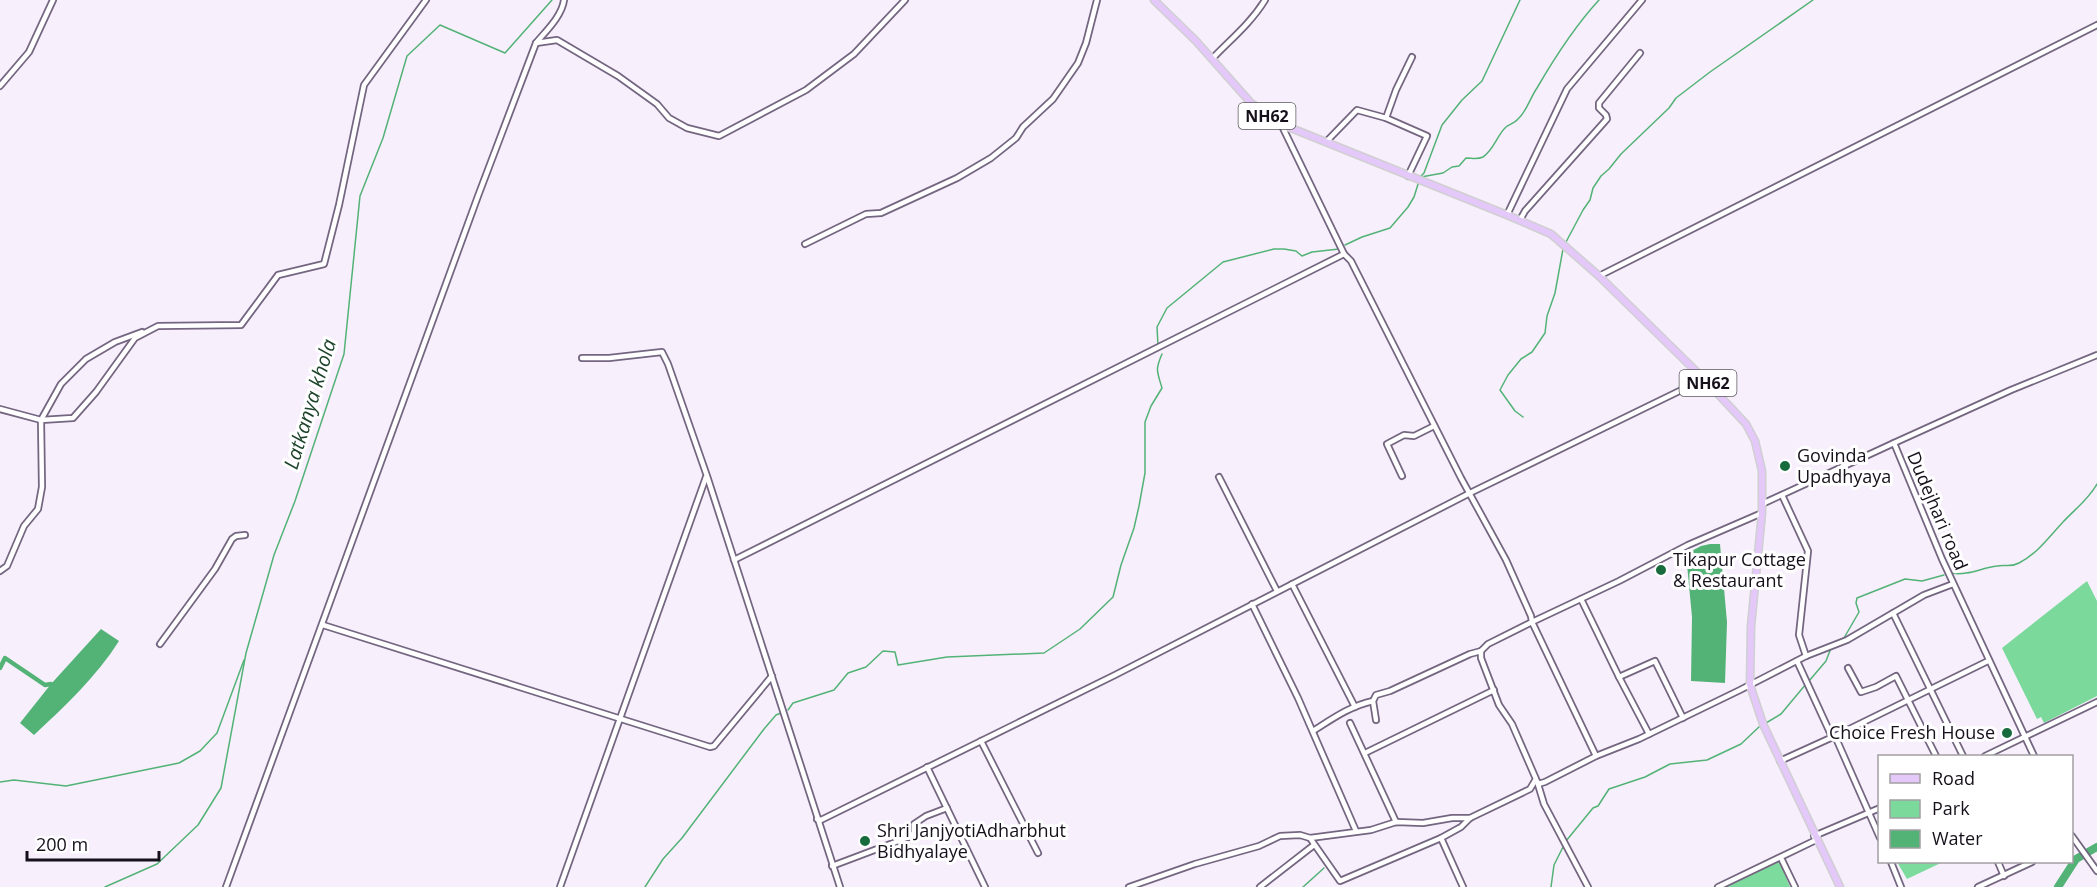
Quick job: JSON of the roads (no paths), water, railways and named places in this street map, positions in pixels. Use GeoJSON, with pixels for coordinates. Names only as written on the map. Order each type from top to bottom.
{"type":"FeatureCollection","features":[{"type":"Feature","properties":{"kind":"main road","name":"NH62"},"geometry":{"type":"LineString","coordinates":[[1154,0],[1196,40],[1251,103],[1281,124],[1551,234],[1599,276],[1704,379],[1746,424],[1755,441],[1761,471],[1762,504],[1749,656],[1750,684],[1762,721],[1840,887]]}},
{"type":"Feature","properties":{"kind":"street"},"geometry":{"type":"LineString","coordinates":[[0,86],[29,52],[53,0]]}},
{"type":"Feature","properties":{"kind":"street"},"geometry":{"type":"LineString","coordinates":[[0,571],[7,566],[24,526],[38,509],[42,487],[41,420],[62,384],[86,359],[114,342],[158,326],[241,325],[278,275],[324,264],[364,85],[426,0]]}},
{"type":"Feature","properties":{"kind":"street"},"geometry":{"type":"LineString","coordinates":[[226,887],[536,43],[554,22],[564,5],[564,0]]}},
{"type":"Feature","properties":{"kind":"street"},"geometry":{"type":"LineString","coordinates":[[536,43],[557,40],[618,76],[657,104],[669,118],[687,128],[719,136],[806,90],[854,54],[904,0]]}},
{"type":"Feature","properties":{"kind":"street"},"geometry":{"type":"LineString","coordinates":[[805,244],[866,214],[881,213],[957,178],[1011,143],[1023,127],[1053,99],[1078,63],[1086,43],[1097,0]]}},
{"type":"Feature","properties":{"kind":"street"},"geometry":{"type":"LineString","coordinates":[[1212,59],[1242,30],[1266,0]]}},
{"type":"Feature","properties":{"kind":"street"},"geometry":{"type":"LineString","coordinates":[[1507,215],[1567,89],[1642,0]]}},
{"type":"Feature","properties":{"kind":"street"},"geometry":{"type":"LineString","coordinates":[[1599,276],[2097,25]]}},
{"type":"Feature","properties":{"kind":"street"},"geometry":{"type":"LineString","coordinates":[[1520,220],[1525,211],[1606,119],[1599,108],[1599,103],[1640,53]]}},
{"type":"Feature","properties":{"kind":"street"},"geometry":{"type":"LineString","coordinates":[[1386,118],[1412,57]]}},
{"type":"Feature","properties":{"kind":"street"},"geometry":{"type":"LineString","coordinates":[[1326,142],[1357,110],[1386,118],[1427,136],[1408,176]]}},
{"type":"Feature","properties":{"kind":"street"},"geometry":{"type":"LineString","coordinates":[[1281,124],[1344,254],[1351,261],[1434,426],[1506,560],[1532,622],[1596,756]]}},
{"type":"Feature","properties":{"kind":"street"},"geometry":{"type":"LineString","coordinates":[[734,560],[1344,254]]}},
{"type":"Feature","properties":{"kind":"street"},"geometry":{"type":"LineString","coordinates":[[0,409],[41,420],[73,418],[96,392],[135,338],[158,326]]}},
{"type":"Feature","properties":{"kind":"street"},"geometry":{"type":"LineString","coordinates":[[582,358],[609,358],[662,352],[668,364],[707,476],[840,887]]}},
{"type":"Feature","properties":{"kind":"street","name":"Dudejhari road"},"geometry":{"type":"LineString","coordinates":[[2033,755],[1953,584],[1894,443],[2011,390],[2097,355]]}},
{"type":"Feature","properties":{"kind":"street"},"geometry":{"type":"LineString","coordinates":[[818,819],[821,820],[981,741],[1470,493],[1704,379]]}},
{"type":"Feature","properties":{"kind":"street"},"geometry":{"type":"LineString","coordinates":[[1402,476],[1387,444],[1404,435],[1414,436],[1434,426]]}},
{"type":"Feature","properties":{"kind":"street"},"geometry":{"type":"LineString","coordinates":[[1762,504],[1894,443]]}},
{"type":"Feature","properties":{"kind":"street"},"geometry":{"type":"LineString","coordinates":[[560,887],[707,476]]}},
{"type":"Feature","properties":{"kind":"street"},"geometry":{"type":"LineString","coordinates":[[1219,477],[1277,591]]}},
{"type":"Feature","properties":{"kind":"street"},"geometry":{"type":"LineString","coordinates":[[1782,495],[1808,551],[1798,635],[1806,656]]}},
{"type":"Feature","properties":{"kind":"street"},"geometry":{"type":"LineString","coordinates":[[1376,720],[1373,701],[1376,695],[1481,651],[1488,644],[1688,544],[1762,513]]}},
{"type":"Feature","properties":{"kind":"street"},"geometry":{"type":"LineString","coordinates":[[160,644],[215,568],[232,539],[245,535]]}},
{"type":"Feature","properties":{"kind":"street"},"geometry":{"type":"LineString","coordinates":[[1292,584],[1355,707]]}},
{"type":"Feature","properties":{"kind":"street"},"geometry":{"type":"LineString","coordinates":[[1537,781],[1545,782],[1596,756],[1683,718],[1806,656],[1847,640],[1924,595],[1953,584]]}},
{"type":"Feature","properties":{"kind":"street"},"geometry":{"type":"LineString","coordinates":[[1581,599],[1649,734]]}},
{"type":"Feature","properties":{"kind":"street"},"geometry":{"type":"LineString","coordinates":[[1252,604],[1313,731],[1356,831]]}},
{"type":"Feature","properties":{"kind":"street"},"geometry":{"type":"LineString","coordinates":[[1893,613],[1962,755]]}},
{"type":"Feature","properties":{"kind":"street"},"geometry":{"type":"LineString","coordinates":[[323,625],[714,746],[772,676]]}},
{"type":"Feature","properties":{"kind":"street"},"geometry":{"type":"LineString","coordinates":[[1481,651],[1481,658],[1499,705],[1512,724],[1537,781],[1544,804],[1588,887]]}},
{"type":"Feature","properties":{"kind":"street"},"geometry":{"type":"LineString","coordinates":[[1619,677],[1655,661],[1683,718]]}},
{"type":"Feature","properties":{"kind":"street"},"geometry":{"type":"LineString","coordinates":[[1797,661],[1878,833]]}},
{"type":"Feature","properties":{"kind":"street"},"geometry":{"type":"LineString","coordinates":[[1780,761],[1988,662]]}},
{"type":"Feature","properties":{"kind":"street"},"geometry":{"type":"LineString","coordinates":[[1848,668],[1861,692],[1896,676],[1936,755]]}},
{"type":"Feature","properties":{"kind":"street"},"geometry":{"type":"LineString","coordinates":[[1365,753],[1494,690]]}},
{"type":"Feature","properties":{"kind":"street"},"geometry":{"type":"LineString","coordinates":[[1313,731],[1337,715],[1373,701]]}},
{"type":"Feature","properties":{"kind":"street"},"geometry":{"type":"LineString","coordinates":[[1987,755],[2097,702]]}},
{"type":"Feature","properties":{"kind":"street"},"geometry":{"type":"LineString","coordinates":[[1350,723],[1396,822]]}},
{"type":"Feature","properties":{"kind":"street"},"geometry":{"type":"LineString","coordinates":[[981,741],[1038,853]]}},
{"type":"Feature","properties":{"kind":"street"},"geometry":{"type":"LineString","coordinates":[[927,767],[985,887]]}},
{"type":"Feature","properties":{"kind":"street"},"geometry":{"type":"LineString","coordinates":[[1340,881],[1441,838],[1461,827],[1470,818],[1530,789],[1537,781]]}},
{"type":"Feature","properties":{"kind":"street"},"geometry":{"type":"LineString","coordinates":[[832,866],[909,837],[914,833],[914,824],[926,816],[947,808]]}},
{"type":"Feature","properties":{"kind":"street"},"geometry":{"type":"LineString","coordinates":[[1718,887],[1878,809]]}},
{"type":"Feature","properties":{"kind":"street"},"geometry":{"type":"LineString","coordinates":[[1129,887],[1195,864],[1259,846],[1280,836],[1300,835],[1310,838],[1371,830],[1396,822],[1423,823],[1452,818],[1470,818]]}},
{"type":"Feature","properties":{"kind":"street"},"geometry":{"type":"LineString","coordinates":[[1310,838],[1343,887]]}},
{"type":"Feature","properties":{"kind":"street"},"geometry":{"type":"LineString","coordinates":[[1441,838],[1463,887]]}},
{"type":"Feature","properties":{"kind":"street"},"geometry":{"type":"LineString","coordinates":[[2073,838],[2097,872]]}},
{"type":"Feature","properties":{"kind":"street"},"geometry":{"type":"LineString","coordinates":[[1260,887],[1314,845]]}},
{"type":"Feature","properties":{"kind":"street"},"geometry":{"type":"LineString","coordinates":[[1782,860],[1795,887]]}},
{"type":"Feature","properties":{"kind":"street"},"geometry":{"type":"LineString","coordinates":[[1891,863],[1901,887]]}},
{"type":"Feature","properties":{"kind":"street"},"geometry":{"type":"LineString","coordinates":[[1999,863],[2004,876]]}},
{"type":"Feature","properties":{"kind":"street"},"geometry":{"type":"LineString","coordinates":[[1978,887],[2028,863]]}},
{"type":"Feature","properties":{"kind":"water"},"geometry":{"type":"Polygon","coordinates":[[[1710,544],[1720,544],[1727,622],[1725,683],[1691,681],[1692,617],[1686,554],[1710,544]]]}},
{"type":"Feature","properties":{"kind":"water"},"geometry":{"type":"Polygon","coordinates":[[[101,629],[119,641],[90,679],[34,735],[20,723],[51,684],[101,629]]]}},
{"type":"Feature","properties":{"kind":"waterway","name":"Latkanya khola"},"geometry":{"type":"LineString","coordinates":[[105,887],[157,864],[198,825],[221,788],[246,653],[274,555],[295,501],[344,354],[360,196],[383,138],[407,56],[440,25],[505,53],[552,0]]}},
{"type":"Feature","properties":{"kind":"waterway"},"geometry":{"type":"LineString","coordinates":[[1420,177],[1424,173],[1442,125],[1462,100],[1482,81],[1520,0]]}},
{"type":"Feature","properties":{"kind":"waterway"},"geometry":{"type":"LineString","coordinates":[[1421,177],[1443,173],[1452,167],[1459,166],[1466,158],[1479,158],[1487,154],[1503,130],[1524,112],[1566,42],[1599,0]]}},
{"type":"Feature","properties":{"kind":"waterway"},"geometry":{"type":"LineString","coordinates":[[1566,242],[1601,176],[1669,108],[1676,98],[1813,0]]}},
{"type":"Feature","properties":{"kind":"waterway"},"geometry":{"type":"LineString","coordinates":[[1345,245],[1390,228],[1408,207],[1419,181]]}},
{"type":"Feature","properties":{"kind":"waterway"},"geometry":{"type":"LineString","coordinates":[[1158,346],[1157,327],[1167,308],[1223,262],[1274,249],[1296,251],[1302,256],[1312,252],[1339,249]]}},
{"type":"Feature","properties":{"kind":"waterway"},"geometry":{"type":"LineString","coordinates":[[1523,417],[1515,411],[1500,390],[1508,375],[1521,359],[1532,352],[1545,333],[1563,249]]}},
{"type":"Feature","properties":{"kind":"waterway"},"geometry":{"type":"LineString","coordinates":[[788,710],[793,703],[834,690],[848,673],[866,667],[883,651],[895,652],[898,665],[947,657],[1044,653],[1080,629],[1113,597],[1134,528],[1145,473],[1145,422],[1162,388],[1158,371],[1162,354]]}},
{"type":"Feature","properties":{"kind":"waterway"},"geometry":{"type":"LineString","coordinates":[[1951,573],[2019,563],[2042,545],[2085,500],[2097,484]]}},
{"type":"Feature","properties":{"kind":"waterway"},"geometry":{"type":"LineString","coordinates":[[1844,638],[1859,612],[1857,598],[1905,579],[1922,581],[1944,575]]}},
{"type":"Feature","properties":{"kind":"waterway"},"geometry":{"type":"LineString","coordinates":[[1809,681],[1826,661],[1831,648]]}},
{"type":"Feature","properties":{"kind":"waterway"},"geometry":{"type":"LineString","coordinates":[[0,668],[5,658],[45,685],[51,684]]}},
{"type":"Feature","properties":{"kind":"waterway"},"geometry":{"type":"LineString","coordinates":[[0,782],[14,780],[66,786],[179,763],[200,751],[217,733],[244,660]]}},
{"type":"Feature","properties":{"kind":"waterway"},"geometry":{"type":"LineString","coordinates":[[1766,723],[1781,714],[1806,684]]}},
{"type":"Feature","properties":{"kind":"waterway"},"geometry":{"type":"LineString","coordinates":[[645,887],[663,859],[682,838],[764,729],[776,715],[781,713]]}},
{"type":"Feature","properties":{"kind":"waterway"},"geometry":{"type":"LineString","coordinates":[[1566,841],[1593,808],[1598,806],[1609,789],[1645,777],[1670,764],[1707,760],[1741,744],[1760,726]]}},
{"type":"Feature","properties":{"kind":"waterway"},"geometry":{"type":"LineString","coordinates":[[1551,887],[1554,865],[1563,847]]}},
{"type":"Feature","properties":{"kind":"waterway"},"geometry":{"type":"LineString","coordinates":[[2058,887],[2076,859],[2097,847]]}},
{"type":"Feature","properties":{"kind":"waterway"},"geometry":{"type":"LineString","coordinates":[[1303,887],[1324,868]]}},
{"type":"Feature","properties":{"kind":"place","name":"Govinda Upadhyaya"},"geometry":{"type":"Point","coordinates":[1785,466]}},
{"type":"Feature","properties":{"kind":"place","name":"Tikapur Cottage & Restaurant"},"geometry":{"type":"Point","coordinates":[1661,570]}},
{"type":"Feature","properties":{"kind":"place","name":"Choice Fresh House"},"geometry":{"type":"Point","coordinates":[2007,733]}},
{"type":"Feature","properties":{"kind":"place","name":"Shri JanjyotiAdharbhut Bidhyalaye"},"geometry":{"type":"Point","coordinates":[865,841]}}]}
